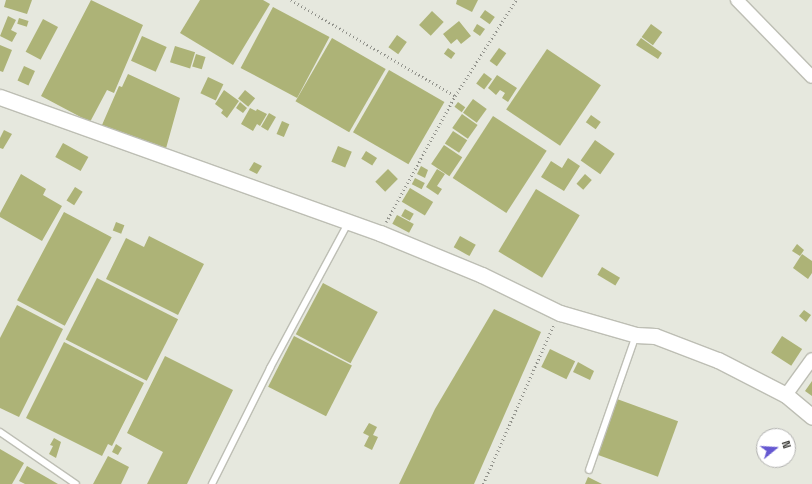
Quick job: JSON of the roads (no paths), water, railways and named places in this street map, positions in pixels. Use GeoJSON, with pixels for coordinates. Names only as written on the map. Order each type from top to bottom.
{"type":"FeatureCollection","features":[{"type":"Feature","properties":{"kind":"street"},"geometry":{"type":"LineString","coordinates":[[737,0],[812,77]]}},
{"type":"Feature","properties":{"kind":"street"},"geometry":{"type":"LineString","coordinates":[[0,97],[348,223],[380,233],[482,275],[560,313],[636,335],[655,336],[718,360],[786,395],[812,416]]}},
{"type":"Feature","properties":{"kind":"street"},"geometry":{"type":"LineString","coordinates":[[786,395],[812,359]]}},
{"type":"Feature","properties":{"kind":"lane"},"geometry":{"type":"LineString","coordinates":[[212,484],[270,368],[348,223]]}},
{"type":"Feature","properties":{"kind":"lane"},"geometry":{"type":"LineString","coordinates":[[588,470],[636,335]]}},
{"type":"Feature","properties":{"kind":"lane"},"geometry":{"type":"LineString","coordinates":[[0,432],[76,484]]}}]}
